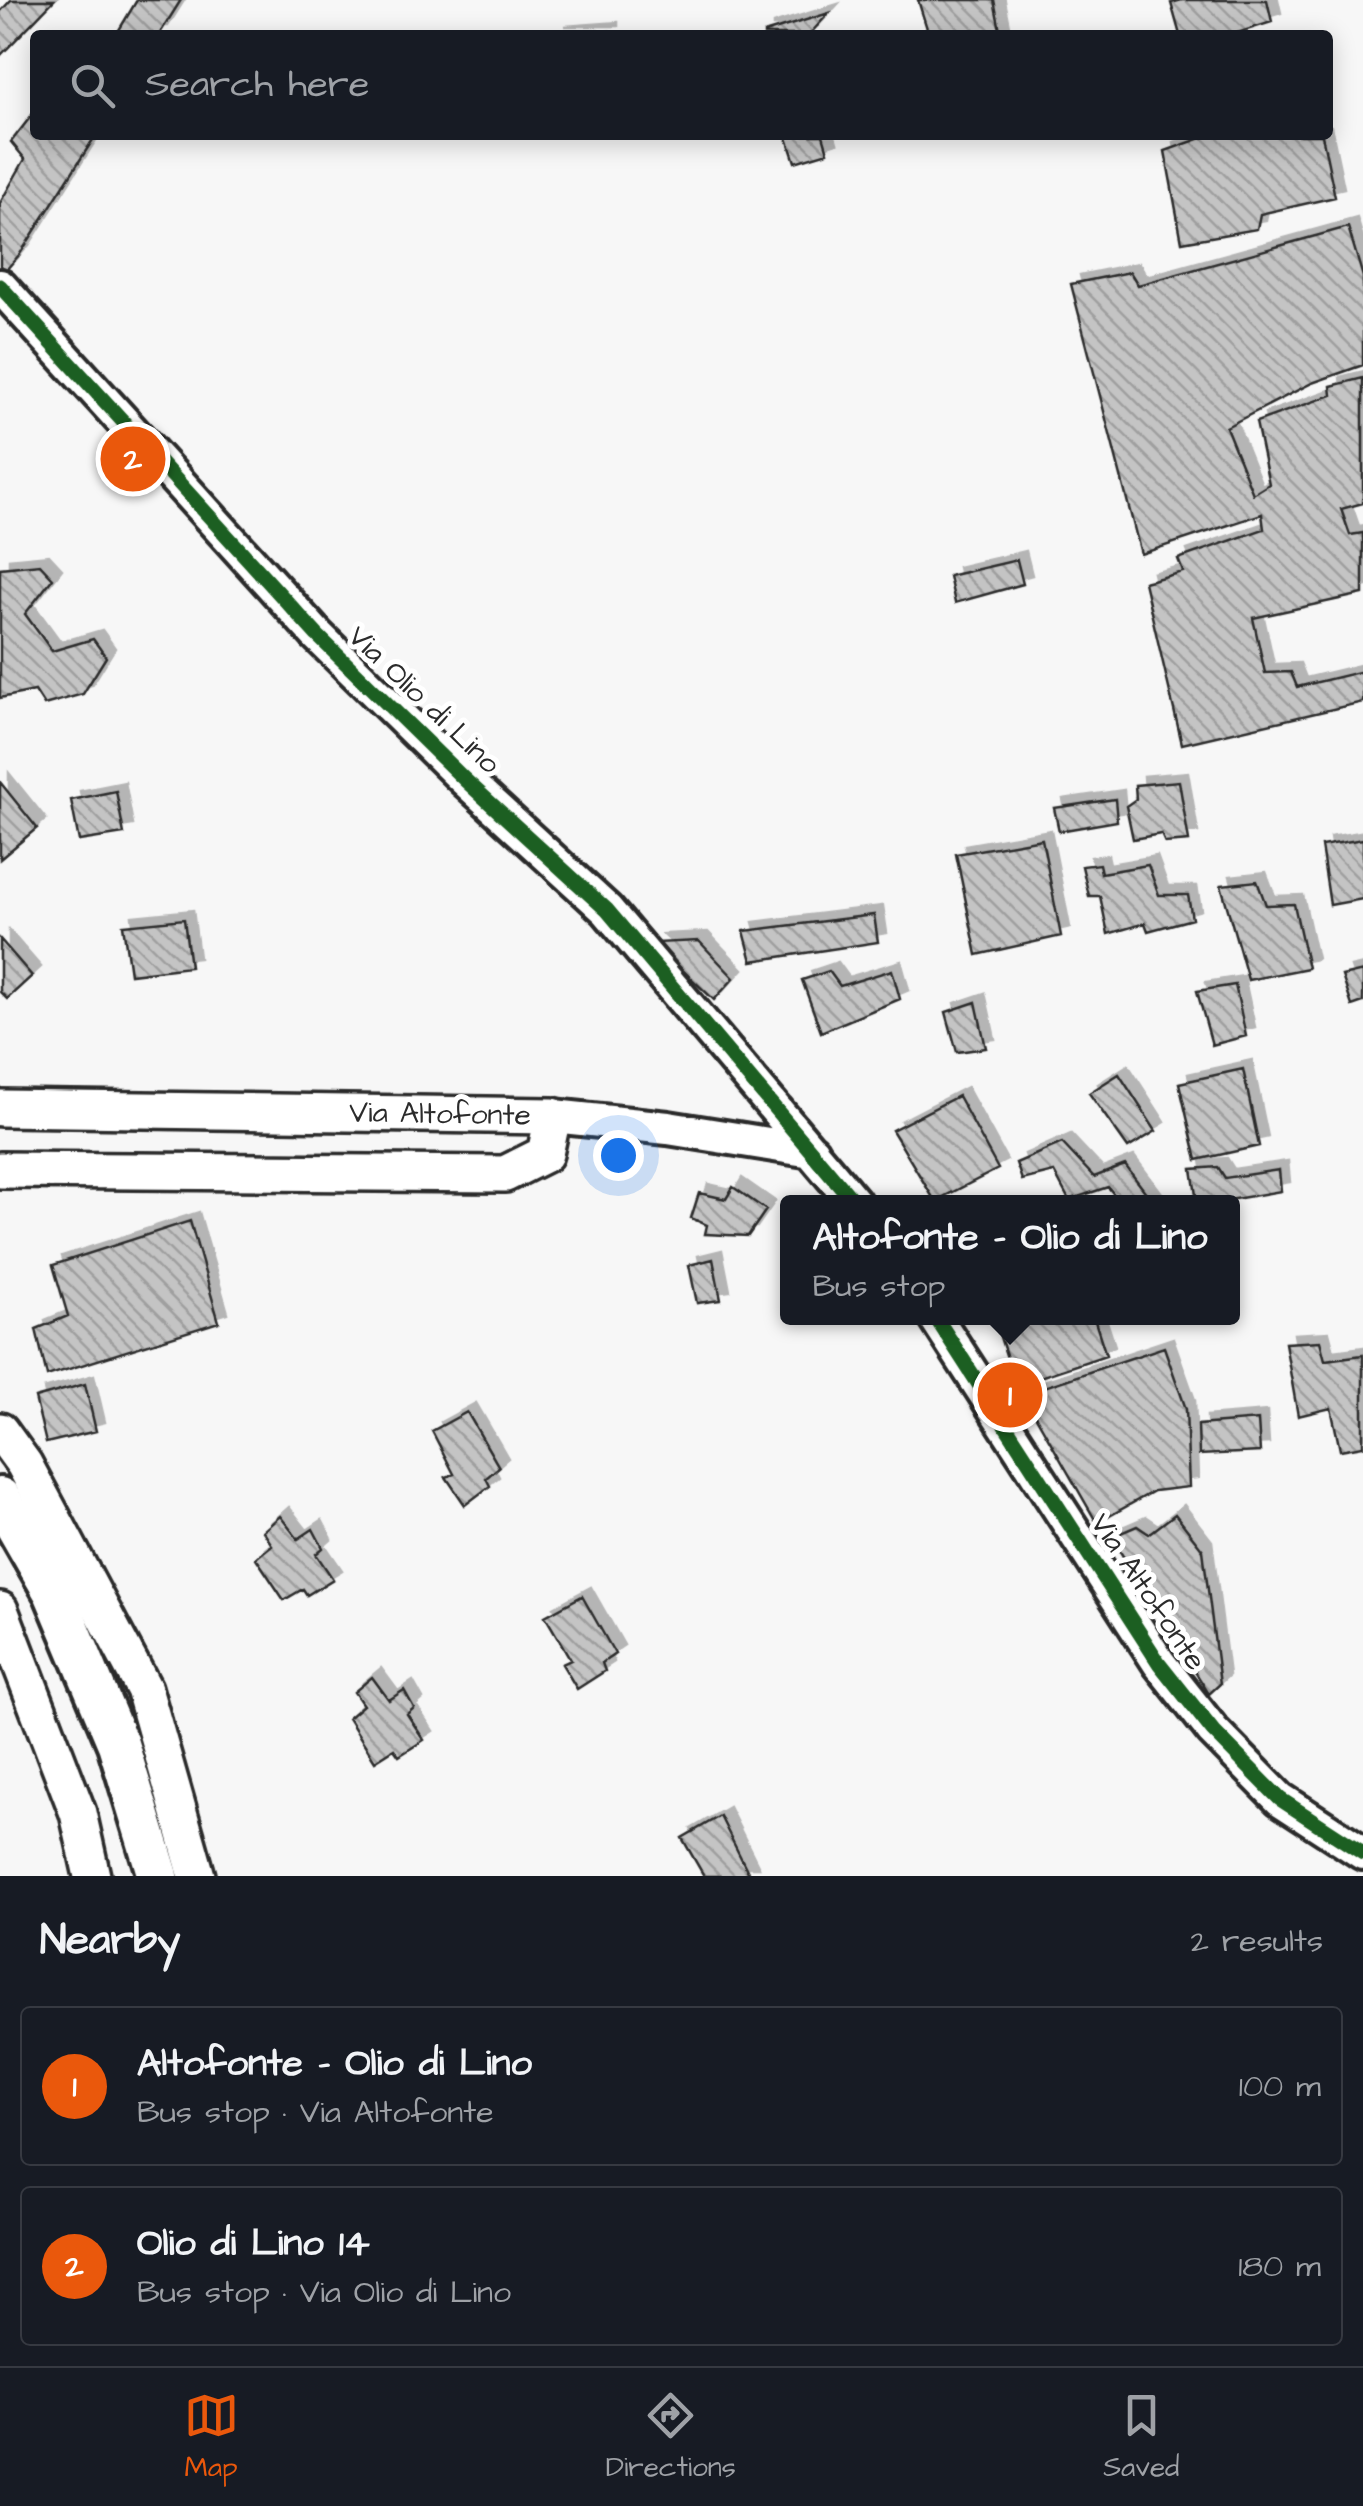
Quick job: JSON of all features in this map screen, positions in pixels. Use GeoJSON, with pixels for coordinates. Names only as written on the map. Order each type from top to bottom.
{"type":"FeatureCollection","features":[{"type":"Feature","properties":{"kind":"main road","name":"Via Altofonte"},"geometry":{"type":"LineString","coordinates":[[0,1108],[553,1116]]}},
{"type":"Feature","properties":{"kind":"main road"},"geometry":{"type":"LineString","coordinates":[[0,1170],[505,1174],[545,1154],[553,1116]]}},
{"type":"Feature","properties":{"kind":"main road"},"geometry":{"type":"LineString","coordinates":[[0,1431],[24,1464],[144,1689],[197,1876]]}},
{"type":"Feature","properties":{"kind":"main road"},"geometry":{"type":"LineString","coordinates":[[0,1498],[54,1592],[111,1727],[158,1876]]}},
{"type":"Feature","properties":{"kind":"main road"},"geometry":{"type":"LineString","coordinates":[[0,1610],[78,1813],[92,1876]]}},
{"type":"Feature","properties":{"kind":"street","name":"Via Olio di Lino"},"geometry":{"type":"LineString","coordinates":[[0,286],[317,635],[464,779],[607,910],[812,1151]]}},
{"type":"Feature","properties":{"kind":"street","name":"Via Altofonte"},"geometry":{"type":"LineString","coordinates":[[553,1116],[668,1128],[812,1151]]}},
{"type":"Feature","properties":{"kind":"street"},"geometry":{"type":"LineString","coordinates":[[812,1151],[848,1195]]}},
{"type":"Feature","properties":{"kind":"street","name":"Via Altofonte"},"geometry":{"type":"LineString","coordinates":[[941,1325],[1159,1663],[1212,1731],[1280,1799],[1363,1853]]}},
{"type":"Feature","properties":{"kind":"building"},"geometry":{"type":"Polygon","coordinates":[[[11,0],[54,0],[0,56],[0,12],[11,0]]]}},
{"type":"Feature","properties":{"kind":"building"},"geometry":{"type":"Polygon","coordinates":[[[137,0],[181,0],[162,30],[119,30],[137,0]]]}},
{"type":"Feature","properties":{"kind":"building"},"geometry":{"type":"Polygon","coordinates":[[[918,0],[994,0],[1000,30],[927,30],[918,0]]]}},
{"type":"Feature","properties":{"kind":"building"},"geometry":{"type":"Polygon","coordinates":[[[1267,0],[1272,22],[1247,30],[1179,30],[1171,3],[1267,0]]]}},
{"type":"Feature","properties":{"kind":"building"},"geometry":{"type":"Polygon","coordinates":[[[829,13],[814,30],[774,30],[829,13]]]}},
{"type":"Feature","properties":{"kind":"building"},"geometry":{"type":"Polygon","coordinates":[[[30,117],[30,140],[93,140],[6,270],[0,265],[0,203],[25,159],[11,142],[30,117]]]}},
{"type":"Feature","properties":{"kind":"building"},"geometry":{"type":"Polygon","coordinates":[[[788,140],[824,140],[828,152],[795,162],[788,140]]]}},
{"type":"Feature","properties":{"kind":"building"},"geometry":{"type":"Polygon","coordinates":[[[1196,140],[1323,140],[1335,197],[1260,214],[1257,229],[1182,242],[1165,151],[1196,140]]]}},
{"type":"Feature","properties":{"kind":"building"},"geometry":{"type":"Polygon","coordinates":[[[1348,227],[1363,277],[1363,365],[1312,383],[1226,427],[1253,494],[1269,484],[1256,422],[1332,395],[1331,386],[1363,378],[1363,503],[1341,509],[1350,535],[1363,533],[1363,594],[1253,618],[1265,673],[1291,672],[1297,687],[1363,671],[1363,702],[1182,744],[1144,582],[1183,572],[1178,559],[1264,529],[1262,514],[1141,554],[1071,284],[1130,272],[1138,285],[1348,227]]]}},
{"type":"Feature","properties":{"kind":"building"},"geometry":{"type":"Polygon","coordinates":[[[1017,560],[1023,584],[955,603],[949,576],[1017,560]]]}},
{"type":"Feature","properties":{"kind":"building"},"geometry":{"type":"Polygon","coordinates":[[[40,564],[53,578],[25,614],[52,651],[93,639],[106,657],[83,694],[44,705],[35,691],[0,698],[0,568],[40,564]]]}},
{"type":"Feature","properties":{"kind":"building"},"geometry":{"type":"Polygon","coordinates":[[[1179,781],[1189,841],[1165,843],[1161,834],[1133,839],[1126,806],[1136,799],[1135,785],[1179,781]]]}},
{"type":"Feature","properties":{"kind":"building"},"geometry":{"type":"Polygon","coordinates":[[[0,782],[37,828],[0,859],[0,782]]]}},
{"type":"Feature","properties":{"kind":"building"},"geometry":{"type":"Polygon","coordinates":[[[116,791],[124,834],[79,841],[71,800],[116,791]]]}},
{"type":"Feature","properties":{"kind":"building"},"geometry":{"type":"Polygon","coordinates":[[[1115,799],[1117,821],[1059,831],[1054,808],[1115,799]]]}},
{"type":"Feature","properties":{"kind":"building"},"geometry":{"type":"Polygon","coordinates":[[[1042,839],[1061,936],[977,955],[956,854],[1042,839]]]}},
{"type":"Feature","properties":{"kind":"building"},"geometry":{"type":"Polygon","coordinates":[[[1363,839],[1363,899],[1330,905],[1321,846],[1363,839]]]}},
{"type":"Feature","properties":{"kind":"building"},"geometry":{"type":"Polygon","coordinates":[[[1099,864],[1101,873],[1148,865],[1159,895],[1188,895],[1192,919],[1148,931],[1145,923],[1108,934],[1100,896],[1089,896],[1082,866],[1099,864]]]}},
{"type":"Feature","properties":{"kind":"building"},"geometry":{"type":"Polygon","coordinates":[[[1257,881],[1266,905],[1294,904],[1308,968],[1248,980],[1221,885],[1257,881]]]}},
{"type":"Feature","properties":{"kind":"building"},"geometry":{"type":"Polygon","coordinates":[[[874,915],[878,942],[752,961],[744,931],[874,915]]]}},
{"type":"Feature","properties":{"kind":"building"},"geometry":{"type":"Polygon","coordinates":[[[184,919],[190,967],[130,974],[123,925],[184,919]]]}},
{"type":"Feature","properties":{"kind":"building"},"geometry":{"type":"Polygon","coordinates":[[[0,939],[32,976],[7,999],[0,992],[0,939]]]}},
{"type":"Feature","properties":{"kind":"building"},"geometry":{"type":"Polygon","coordinates":[[[699,941],[734,978],[714,1000],[654,943],[699,941]]]}},
{"type":"Feature","properties":{"kind":"building"},"geometry":{"type":"Polygon","coordinates":[[[892,970],[900,999],[821,1032],[802,980],[829,971],[840,986],[892,970]]]}},
{"type":"Feature","properties":{"kind":"building"},"geometry":{"type":"Polygon","coordinates":[[[1363,971],[1363,1002],[1352,1006],[1342,976],[1363,971]]]}},
{"type":"Feature","properties":{"kind":"building"},"geometry":{"type":"Polygon","coordinates":[[[1235,985],[1246,1036],[1212,1045],[1197,991],[1235,985]]]}},
{"type":"Feature","properties":{"kind":"building"},"geometry":{"type":"Polygon","coordinates":[[[976,1002],[986,1048],[957,1052],[946,1012],[976,1002]]]}},
{"type":"Feature","properties":{"kind":"building"},"geometry":{"type":"Polygon","coordinates":[[[1243,1069],[1259,1146],[1197,1160],[1179,1083],[1243,1069]]]}},
{"type":"Feature","properties":{"kind":"building"},"geometry":{"type":"Polygon","coordinates":[[[1119,1074],[1156,1131],[1128,1148],[1089,1093],[1119,1074]]]}},
{"type":"Feature","properties":{"kind":"building"},"geometry":{"type":"Polygon","coordinates":[[[958,1096],[998,1169],[947,1195],[931,1195],[892,1130],[958,1096]]]}},
{"type":"Feature","properties":{"kind":"building"},"geometry":{"type":"Polygon","coordinates":[[[1062,1143],[1094,1177],[1125,1165],[1148,1195],[1114,1195],[1108,1187],[1084,1195],[1066,1195],[1054,1172],[1022,1180],[1016,1163],[1062,1143]]]}},
{"type":"Feature","properties":{"kind":"building"},"geometry":{"type":"Polygon","coordinates":[[[1218,1167],[1225,1178],[1279,1170],[1281,1191],[1240,1198],[1240,1195],[1196,1195],[1192,1169],[1218,1167]]]}},
{"type":"Feature","properties":{"kind":"building"},"geometry":{"type":"Polygon","coordinates":[[[733,1187],[766,1210],[748,1236],[705,1234],[707,1225],[691,1218],[699,1193],[726,1199],[733,1187]]]}},
{"type":"Feature","properties":{"kind":"building"},"geometry":{"type":"Polygon","coordinates":[[[190,1221],[219,1322],[47,1376],[36,1329],[68,1316],[53,1265],[190,1221]]]}},
{"type":"Feature","properties":{"kind":"building"},"geometry":{"type":"Polygon","coordinates":[[[713,1259],[721,1300],[697,1303],[689,1265],[713,1259]]]}},
{"type":"Feature","properties":{"kind":"building"},"geometry":{"type":"Polygon","coordinates":[[[996,1325],[1096,1325],[1106,1355],[1016,1385],[996,1325]]]}},
{"type":"Feature","properties":{"kind":"building"},"geometry":{"type":"Polygon","coordinates":[[[1320,1341],[1325,1360],[1363,1355],[1363,1446],[1340,1450],[1331,1408],[1298,1416],[1285,1343],[1320,1341]]]}},
{"type":"Feature","properties":{"kind":"building"},"geometry":{"type":"Polygon","coordinates":[[[1164,1347],[1186,1409],[1189,1487],[1154,1491],[1097,1523],[1023,1394],[1164,1347]]]}},
{"type":"Feature","properties":{"kind":"building"},"geometry":{"type":"Polygon","coordinates":[[[85,1384],[96,1431],[46,1443],[35,1398],[85,1384]]]}},
{"type":"Feature","properties":{"kind":"building"},"geometry":{"type":"Polygon","coordinates":[[[467,1412],[499,1467],[486,1478],[490,1486],[465,1505],[446,1477],[454,1474],[432,1431],[467,1412]]]}},
{"type":"Feature","properties":{"kind":"building"},"geometry":{"type":"Polygon","coordinates":[[[1258,1420],[1260,1452],[1199,1455],[1198,1425],[1258,1420]]]}},
{"type":"Feature","properties":{"kind":"building"},"geometry":{"type":"Polygon","coordinates":[[[1175,1514],[1203,1550],[1220,1684],[1209,1694],[1111,1537],[1137,1526],[1149,1534],[1175,1514]]]}},
{"type":"Feature","properties":{"kind":"building"},"geometry":{"type":"Polygon","coordinates":[[[280,1516],[298,1539],[313,1529],[323,1548],[316,1554],[333,1579],[307,1595],[303,1589],[284,1600],[256,1558],[272,1545],[263,1531],[280,1516]]]}},
{"type":"Feature","properties":{"kind":"building"},"geometry":{"type":"Polygon","coordinates":[[[582,1596],[615,1654],[602,1663],[605,1671],[577,1689],[562,1664],[571,1660],[545,1616],[582,1596]]]}},
{"type":"Feature","properties":{"kind":"building"},"geometry":{"type":"Polygon","coordinates":[[[372,1677],[389,1700],[404,1690],[414,1708],[407,1714],[424,1740],[399,1756],[394,1749],[375,1761],[348,1718],[363,1705],[354,1692],[372,1677]]]}},
{"type":"Feature","properties":{"kind":"building"},"geometry":{"type":"Polygon","coordinates":[[[720,1816],[750,1876],[704,1876],[682,1838],[720,1816]]]}},
{"type":"Feature","properties":{"kind":"cycle path"},"geometry":{"type":"LineString","coordinates":[[0,286],[317,635],[464,779],[607,910],[848,1195]]}},
{"type":"Feature","properties":{"kind":"cycle path"},"geometry":{"type":"LineString","coordinates":[[941,1325],[1159,1663],[1213,1731],[1280,1799],[1363,1853]]}},
{"type":"Feature","properties":{"kind":"place","name":"Olio di Lino 14"},"geometry":{"type":"Point","coordinates":[133,459]}},
{"type":"Feature","properties":{"kind":"place","name":"Altofonte - Olio di Lino"},"geometry":{"type":"Point","coordinates":[1010,1395]}}]}
